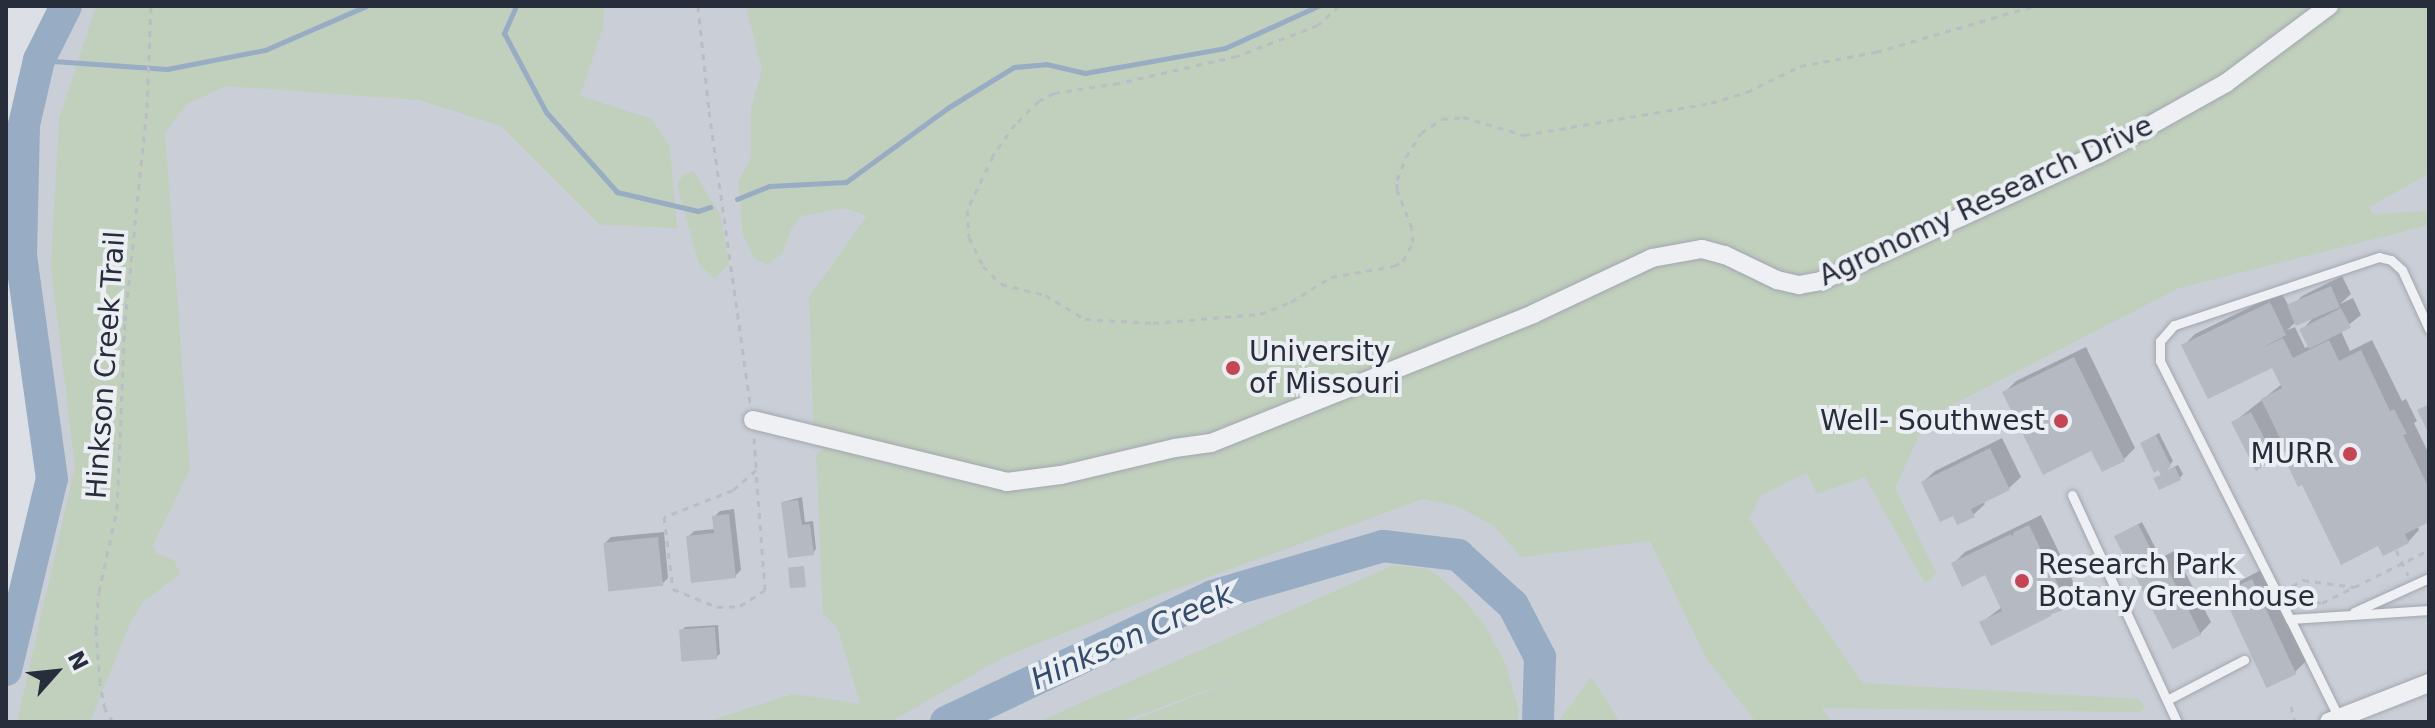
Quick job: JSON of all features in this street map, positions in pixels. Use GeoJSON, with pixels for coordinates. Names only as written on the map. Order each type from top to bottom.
{"type":"FeatureCollection","features":[{"type":"Feature","properties":{"kind":"street","name":"Agronomy Research Drive"},"geometry":{"type":"LineString","coordinates":[[753,420],[1007,482],[1061,475],[1175,448],[1211,443],[1533,314],[1652,258],[1702,249],[1725,255],[1777,280],[1799,285],[1821,281],[2141,132],[2226,83],[2329,6]]}},
{"type":"Feature","properties":{"kind":"street"},"geometry":{"type":"LineString","coordinates":[[2334,720],[2429,683]]}},
{"type":"Feature","properties":{"kind":"lane"},"geometry":{"type":"LineString","coordinates":[[2334,720],[2290,619],[2160,361],[2160,341],[2174,325],[2379,257],[2391,260],[2402,270],[2429,329]]}},
{"type":"Feature","properties":{"kind":"lane"},"geometry":{"type":"LineString","coordinates":[[2072,495],[2177,722]]}},
{"type":"Feature","properties":{"kind":"lane"},"geometry":{"type":"LineString","coordinates":[[2347,615],[2429,578]]}},
{"type":"Feature","properties":{"kind":"lane"},"geometry":{"type":"LineString","coordinates":[[2290,619],[2429,610]]}},
{"type":"Feature","properties":{"kind":"lane"},"geometry":{"type":"LineString","coordinates":[[2167,700],[2244,660]]}},
{"type":"Feature","properties":{"kind":"path","name":"Hinkson Creek Trail"},"geometry":{"type":"LineString","coordinates":[[113,722],[105,709],[100,683],[96,631],[99,592],[117,509],[125,321],[147,88],[151,6]]}},
{"type":"Feature","properties":{"kind":"path"},"geometry":{"type":"LineString","coordinates":[[698,6],[709,111],[753,420],[765,590],[740,606],[717,607],[673,589],[664,517],[733,490],[756,470]]}},
{"type":"Feature","properties":{"kind":"path"},"geometry":{"type":"LineString","coordinates":[[1339,6],[1318,25],[1237,56],[1148,77],[1054,93],[1039,101],[1015,124],[993,156],[967,210],[969,237],[983,266],[1001,284],[1045,295],[1085,319],[1153,323],[1260,314],[1291,302],[1331,277],[1394,266],[1403,261],[1413,242],[1412,228],[1397,190],[1397,180],[1406,157],[1421,133],[1442,119],[1463,117],[1524,135],[1711,103],[1747,92],[1800,66],[1876,52],[2033,6]]}},
{"type":"Feature","properties":{"kind":"path"},"geometry":{"type":"LineString","coordinates":[[2396,550],[2413,586]]}},
{"type":"Feature","properties":{"kind":"path"},"geometry":{"type":"LineString","coordinates":[[2290,619],[2429,550]]}},
{"type":"Feature","properties":{"kind":"path"},"geometry":{"type":"LineString","coordinates":[[2322,603],[2299,595],[2292,586],[2303,580],[2355,587]]}},
{"type":"Feature","properties":{"kind":"path"},"geometry":{"type":"LineString","coordinates":[[2291,706],[2295,722]]}},
{"type":"Feature","properties":{"kind":"shaded area","name":"University of Missouri"},"geometry":{"type":"Polygon","coordinates":[[[66,6],[2429,6],[2429,722],[6,722],[6,670],[52,479],[21,257],[24,125],[39,60],[66,6]]]}},
{"type":"Feature","properties":{"kind":"green space"},"geometry":{"type":"Polygon","coordinates":[[[96,6],[604,6],[603,27],[580,96],[652,119],[670,147],[677,228],[600,225],[501,126],[419,100],[226,86],[187,104],[165,133],[190,469],[153,545],[156,554],[174,560],[180,574],[142,603],[131,621],[90,722],[17,722],[75,467],[51,267],[59,119],[96,6]]]}},
{"type":"Feature","properties":{"kind":"green space"},"geometry":{"type":"Polygon","coordinates":[[[746,6],[2429,6],[2429,174],[2369,207],[2373,214],[2429,211],[2429,225],[2179,288],[1927,418],[1895,488],[1936,573],[1932,579],[1924,582],[1865,477],[1817,494],[1807,473],[1761,495],[1749,519],[1863,683],[2139,699],[2145,707],[2140,712],[1821,708],[1832,722],[1756,722],[1706,658],[1650,541],[1521,557],[1494,526],[1457,506],[1423,499],[1159,595],[1004,657],[890,722],[706,722],[793,694],[860,704],[837,626],[823,614],[816,454],[823,450],[814,439],[809,297],[867,216],[845,208],[801,216],[790,231],[783,253],[767,265],[754,258],[743,235],[738,182],[751,158],[751,108],[762,70],[746,6]]]}},
{"type":"Feature","properties":{"kind":"green space"},"geometry":{"type":"Polygon","coordinates":[[[693,171],[720,214],[729,264],[715,279],[699,264],[677,185],[683,175],[693,171]]]}},
{"type":"Feature","properties":{"kind":"green space"},"geometry":{"type":"Polygon","coordinates":[[[1394,565],[1429,569],[1459,594],[1485,626],[1505,663],[1519,711],[1518,722],[1130,722],[1252,673],[1121,722],[1038,722],[1394,565]]]}},
{"type":"Feature","properties":{"kind":"green space"},"geometry":{"type":"Polygon","coordinates":[[[1591,677],[1620,722],[1559,722],[1559,721],[1591,677]]]}},
{"type":"Feature","properties":{"kind":"building"},"geometry":{"type":"Polygon","coordinates":[[[2331,286],[2340,307],[2296,326],[2287,305],[2331,286]]]}},
{"type":"Feature","properties":{"kind":"building","name":"MURR"},"geometry":{"type":"Polygon","coordinates":[[[2270,302],[2286,335],[2262,348],[2283,338],[2293,358],[2329,340],[2339,361],[2361,350],[2390,411],[2394,409],[2407,434],[2403,435],[2429,488],[2429,522],[2405,534],[2409,543],[2383,556],[2378,546],[2341,565],[2302,485],[2298,487],[2286,462],[2290,460],[2286,451],[2256,471],[2231,422],[2251,412],[2269,448],[2282,442],[2261,399],[2282,388],[2272,368],[2208,399],[2181,345],[2270,302]]]}},
{"type":"Feature","properties":{"kind":"building"},"geometry":{"type":"Polygon","coordinates":[[[2341,308],[2351,328],[2309,349],[2299,329],[2341,308]]]}},
{"type":"Feature","properties":{"kind":"building","name":"Well- Southwest"},"geometry":{"type":"Polygon","coordinates":[[[2074,357],[2125,461],[2102,472],[2091,451],[2043,475],[2002,392],[2074,357]]]}},
{"type":"Feature","properties":{"kind":"building"},"geometry":{"type":"Polygon","coordinates":[[[2429,404],[2429,434],[2417,410],[2429,404]]]}},
{"type":"Feature","properties":{"kind":"building"},"geometry":{"type":"Polygon","coordinates":[[[2156,435],[2171,466],[2166,471],[2175,467],[2181,480],[2159,490],[2153,478],[2161,475],[2158,470],[2154,473],[2140,443],[2156,435]]]}},
{"type":"Feature","properties":{"kind":"building"},"geometry":{"type":"Polygon","coordinates":[[[1990,448],[2010,490],[1971,509],[1975,517],[1957,525],[1953,516],[1940,522],[1921,482],[1990,448]]]}},
{"type":"Feature","properties":{"kind":"building"},"geometry":{"type":"Polygon","coordinates":[[[798,500],[802,525],[810,524],[814,555],[788,558],[781,502],[798,500]]]}},
{"type":"Feature","properties":{"kind":"building"},"geometry":{"type":"Polygon","coordinates":[[[729,514],[736,578],[691,583],[686,536],[714,533],[712,516],[729,514]]]}},
{"type":"Feature","properties":{"kind":"building"},"geometry":{"type":"Polygon","coordinates":[[[2138,524],[2153,554],[2129,567],[2114,536],[2138,524]]]}},
{"type":"Feature","properties":{"kind":"building","name":"Research Park Botany Greenhouse"},"geometry":{"type":"Polygon","coordinates":[[[2029,525],[2069,607],[2054,614],[2053,611],[2051,616],[1991,646],[1979,622],[2002,611],[1985,575],[1962,587],[1951,563],[2011,534],[2012,537],[2014,532],[2029,525]]]}},
{"type":"Feature","properties":{"kind":"building"},"geometry":{"type":"Polygon","coordinates":[[[658,537],[663,586],[608,591],[603,543],[658,537]]]}},
{"type":"Feature","properties":{"kind":"building"},"geometry":{"type":"Polygon","coordinates":[[[2163,560],[2201,635],[2173,649],[2134,575],[2163,560]]]}},
{"type":"Feature","properties":{"kind":"building"},"geometry":{"type":"Polygon","coordinates":[[[804,566],[806,587],[790,588],[788,567],[804,566]]]}},
{"type":"Feature","properties":{"kind":"building"},"geometry":{"type":"Polygon","coordinates":[[[2252,579],[2296,674],[2266,688],[2222,593],[2252,579]]]}},
{"type":"Feature","properties":{"kind":"building"},"geometry":{"type":"Polygon","coordinates":[[[715,627],[717,659],[681,661],[679,630],[715,627]]]}},
{"type":"Feature","properties":{"kind":"waterway","name":"Hinkson Creek"},"geometry":{"type":"LineString","coordinates":[[6,670],[52,479],[21,257],[24,125],[39,60],[66,6]]}},
{"type":"Feature","properties":{"kind":"waterway"},"geometry":{"type":"LineString","coordinates":[[39,60],[167,69],[265,50],[366,6]]}},
{"type":"Feature","properties":{"kind":"waterway"},"geometry":{"type":"LineString","coordinates":[[516,6],[504,33],[546,112],[617,192],[698,211],[710,207]]}},
{"type":"Feature","properties":{"kind":"waterway"},"geometry":{"type":"LineString","coordinates":[[737,199],[769,186],[846,182],[949,107],[1014,67],[1046,64],[1085,73],[1225,48],[1318,6]]}},
{"type":"Feature","properties":{"kind":"waterway","name":"Hinkson Creek"},"geometry":{"type":"LineString","coordinates":[[946,722],[1212,596],[1383,546],[1458,555],[1513,605],[1540,657],[1538,722]]}},
{"type":"Feature","properties":{"kind":"place","name":"University of Missouri"},"geometry":{"type":"Point","coordinates":[1233,368]}},
{"type":"Feature","properties":{"kind":"place","name":"Well- Southwest"},"geometry":{"type":"Point","coordinates":[2061,421]}},
{"type":"Feature","properties":{"kind":"place","name":"MURR"},"geometry":{"type":"Point","coordinates":[2350,454]}},
{"type":"Feature","properties":{"kind":"place","name":"Research Park Botany Greenhouse"},"geometry":{"type":"Point","coordinates":[2022,581]}}]}
